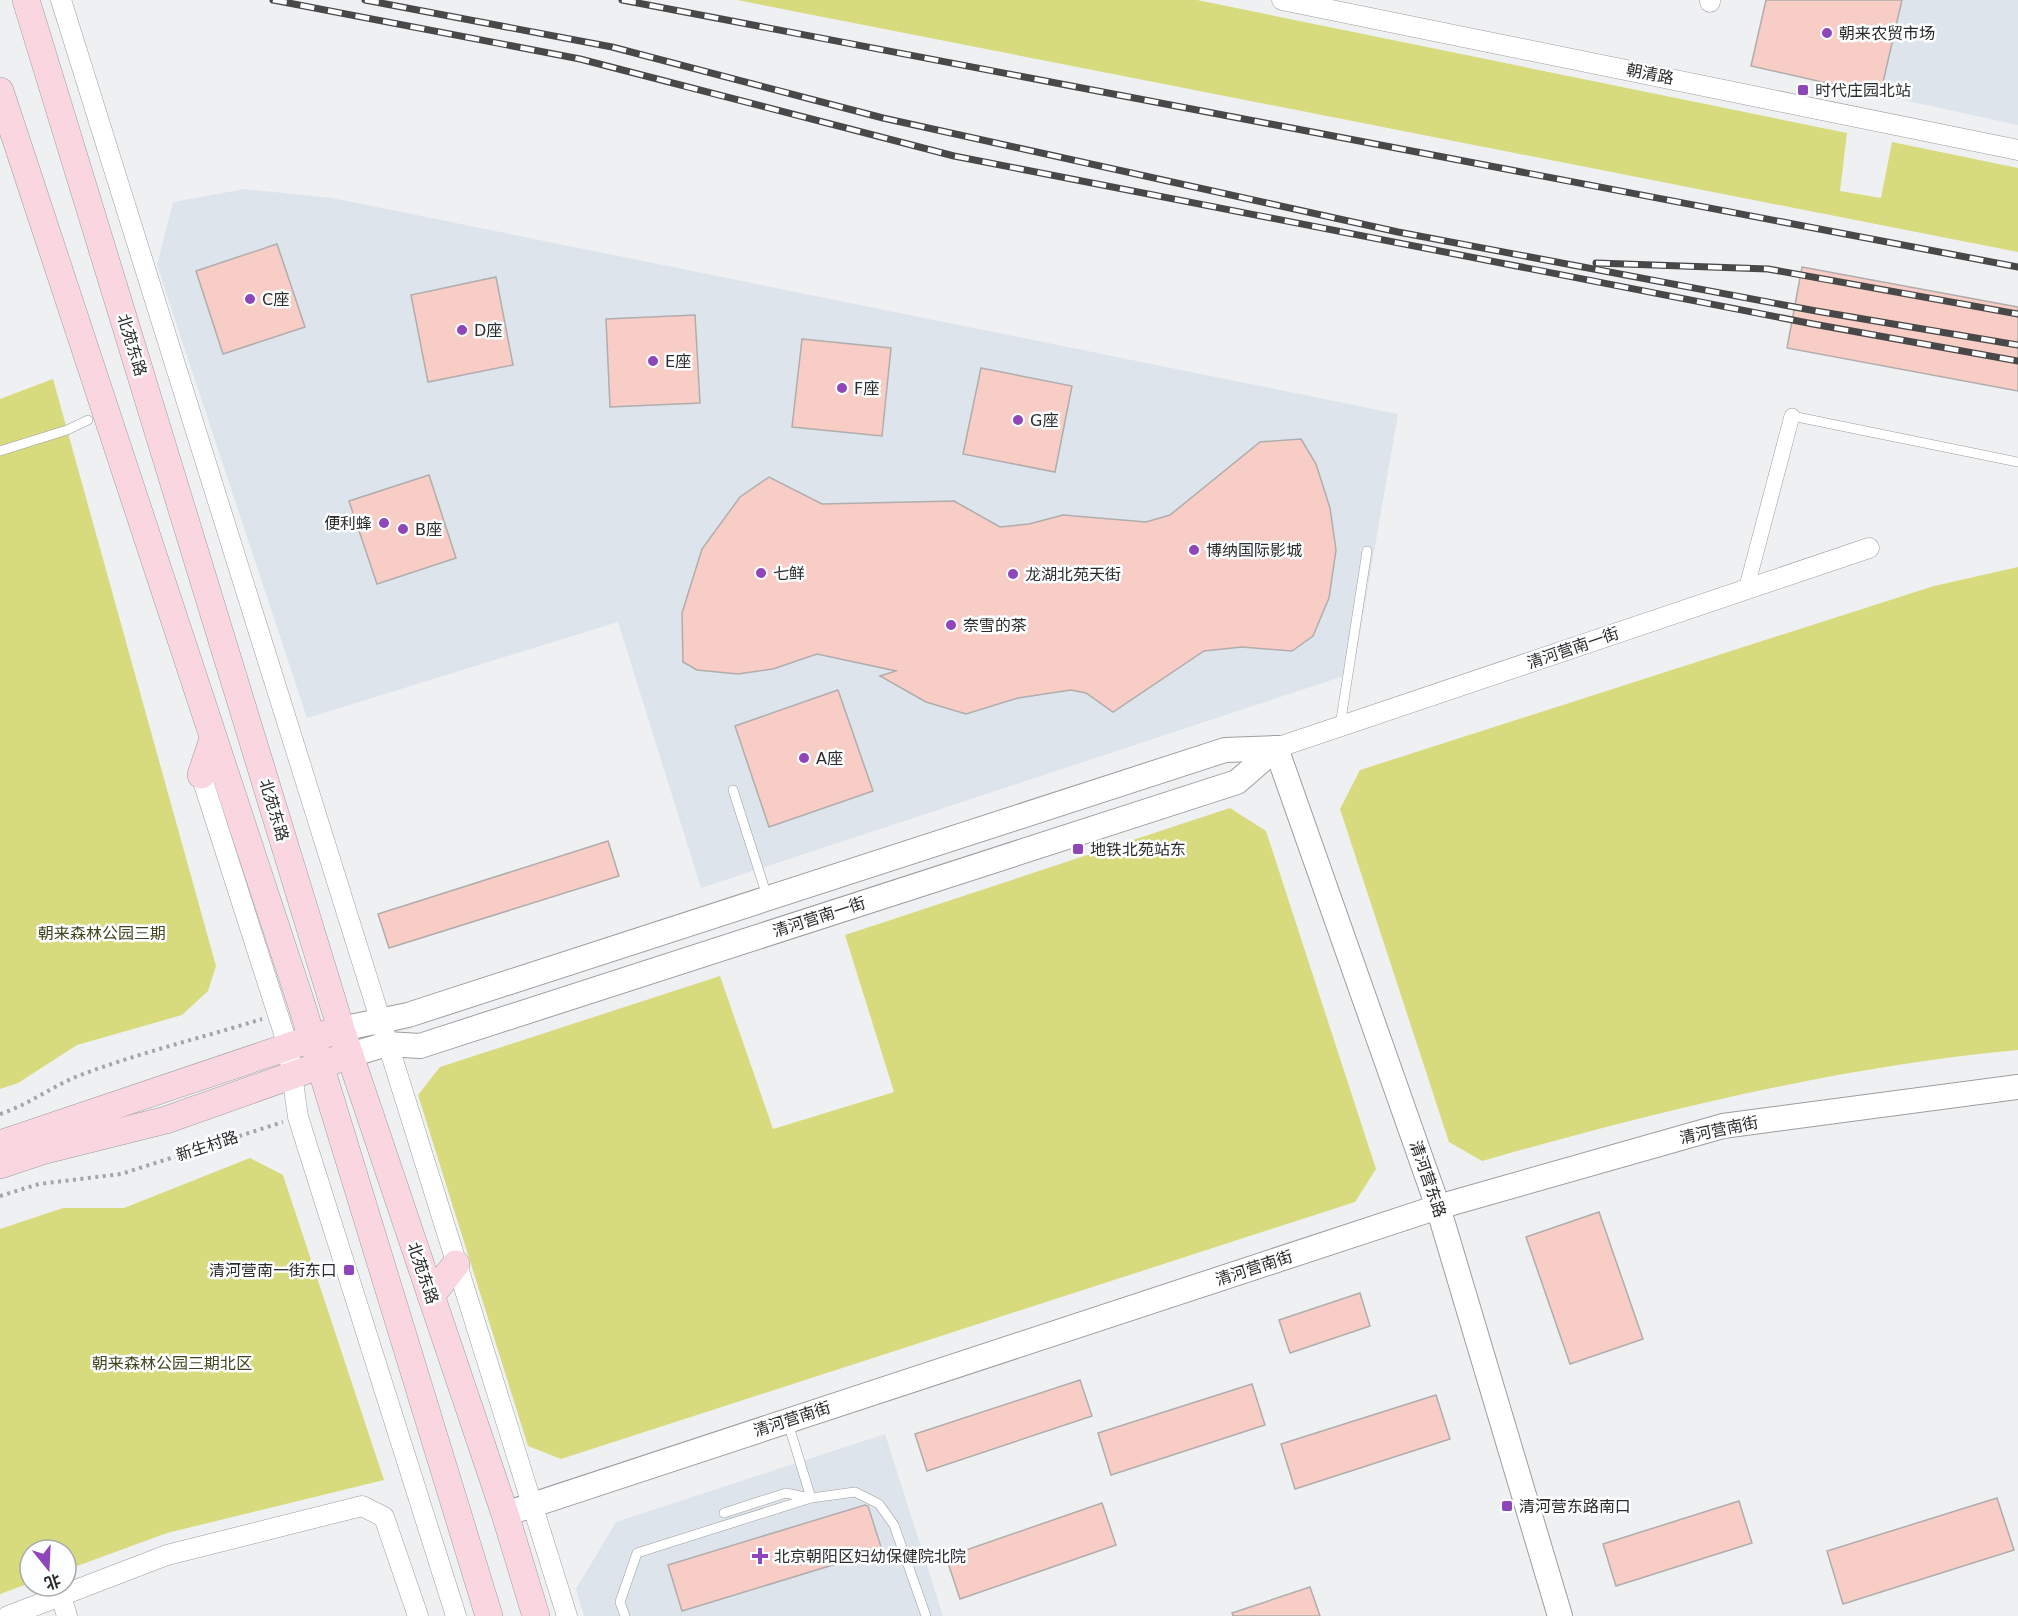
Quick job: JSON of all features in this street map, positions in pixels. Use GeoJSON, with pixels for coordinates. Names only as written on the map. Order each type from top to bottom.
{"type":"FeatureCollection","features":[{"type":"Feature","properties":{"kind":"main road","name":"北苑东路"},"geometry":{"type":"LineString","coordinates":[[26,0],[341,1029],[505,1514],[536,1616]]}},
{"type":"Feature","properties":{"kind":"main road"},"geometry":{"type":"LineString","coordinates":[[0,91],[213,739],[300,1042],[321,1065],[489,1616]]}},
{"type":"Feature","properties":{"kind":"main road"},"geometry":{"type":"LineString","coordinates":[[201,775],[213,739]]}},
{"type":"Feature","properties":{"kind":"main road"},"geometry":{"type":"LineString","coordinates":[[0,1144],[341,1029]]}},
{"type":"Feature","properties":{"kind":"main road"},"geometry":{"type":"LineString","coordinates":[[0,1165],[42,1151],[166,1120],[350,1055]]}},
{"type":"Feature","properties":{"kind":"main road"},"geometry":{"type":"LineString","coordinates":[[431,1296],[456,1264]]}},
{"type":"Feature","properties":{"kind":"street"},"geometry":{"type":"LineString","coordinates":[[61,0],[567,1616]]}},
{"type":"Feature","properties":{"kind":"street","name":"朝清路"},"geometry":{"type":"LineString","coordinates":[[1281,0],[2018,150]]}},
{"type":"Feature","properties":{"kind":"street"},"geometry":{"type":"LineString","coordinates":[[1746,590],[1792,416]]}},
{"type":"Feature","properties":{"kind":"street","name":"清河营南一街"},"geometry":{"type":"LineString","coordinates":[[341,1029],[408,1015],[1225,750],[1276,748],[1869,548]]}},
{"type":"Feature","properties":{"kind":"street","name":"清河营南一街"},"geometry":{"type":"LineString","coordinates":[[350,1055],[387,1044],[420,1046],[1231,784],[1237,782],[1276,748]]}},
{"type":"Feature","properties":{"kind":"street","name":"清河营东路"},"geometry":{"type":"LineString","coordinates":[[1276,748],[1438,1207],[1560,1616]]}},
{"type":"Feature","properties":{"kind":"street"},"geometry":{"type":"LineString","coordinates":[[201,775],[277,1014],[300,1042],[293,1074],[298,1117],[456,1616]]}},
{"type":"Feature","properties":{"kind":"street","name":"清河营南街"},"geometry":{"type":"LineString","coordinates":[[505,1514],[1438,1207],[1723,1126],[2018,1087]]}},
{"type":"Feature","properties":{"kind":"street"},"geometry":{"type":"LineString","coordinates":[[78,1589],[167,1555],[362,1506],[384,1517],[418,1616]]}},
{"type":"Feature","properties":{"kind":"street"},"geometry":{"type":"LineString","coordinates":[[8,1616],[56,1598]]}},
{"type":"Feature","properties":{"kind":"street"},"geometry":{"type":"LineString","coordinates":[[62,1598],[67,1616]]}},
{"type":"Feature","properties":{"kind":"lane"},"geometry":{"type":"LineString","coordinates":[[1792,416],[2018,462]]}},
{"type":"Feature","properties":{"kind":"lane"},"geometry":{"type":"LineString","coordinates":[[0,451],[67,430],[88,420]]}},
{"type":"Feature","properties":{"kind":"lane"},"geometry":{"type":"LineString","coordinates":[[1340,726],[1367,551]]}},
{"type":"Feature","properties":{"kind":"lane"},"geometry":{"type":"LineString","coordinates":[[733,790],[768,898]]}},
{"type":"Feature","properties":{"kind":"lane"},"geometry":{"type":"LineString","coordinates":[[787,1421],[811,1498]]}},
{"type":"Feature","properties":{"kind":"lane"},"geometry":{"type":"LineString","coordinates":[[625,1616],[620,1602],[637,1554],[811,1498],[855,1492],[879,1504],[894,1525],[926,1616]]}},
{"type":"Feature","properties":{"kind":"lane"},"geometry":{"type":"LineString","coordinates":[[724,1513],[786,1493],[811,1498]]}},
{"type":"Feature","properties":{"kind":"path"},"geometry":{"type":"LineString","coordinates":[[0,1114],[21,1107],[75,1078],[121,1060],[277,1014]]}},
{"type":"Feature","properties":{"kind":"path","name":"新生村路"},"geometry":{"type":"LineString","coordinates":[[0,1196],[39,1184],[121,1174],[298,1117]]}},
{"type":"Feature","properties":{"kind":"shaded area"},"geometry":{"type":"Polygon","coordinates":[[[1902,0],[2018,0],[2018,125],[1880,95],[1902,0]]]}},
{"type":"Feature","properties":{"kind":"shaded area"},"geometry":{"type":"Polygon","coordinates":[[[245,189],[332,198],[1398,414],[1353,673],[701,888],[618,622],[307,718],[157,265],[173,202],[245,189]]]}},
{"type":"Feature","properties":{"kind":"shaded area","name":"北京朝阳区妇幼保健院北院"},"geometry":{"type":"Polygon","coordinates":[[[885,1434],[943,1616],[584,1616],[576,1589],[616,1522],[885,1434]]]}},
{"type":"Feature","properties":{"kind":"green space"},"geometry":{"type":"Polygon","coordinates":[[[737,0],[1197,0],[1847,133],[1840,191],[1881,198],[1892,142],[2018,168],[2018,252],[737,0]]]}},
{"type":"Feature","properties":{"kind":"green space","name":"朝来森林公园三期"},"geometry":{"type":"Polygon","coordinates":[[[53,379],[216,966],[208,991],[182,1015],[77,1045],[18,1083],[0,1089],[0,399],[53,379]]]}},
{"type":"Feature","properties":{"kind":"green space"},"geometry":{"type":"Polygon","coordinates":[[[2018,567],[2018,1050],[1882,1067],[1747,1093],[1614,1125],[1482,1161],[1449,1142],[1340,809],[1360,770],[1934,586],[2018,567]]]}},
{"type":"Feature","properties":{"kind":"green space"},"geometry":{"type":"Polygon","coordinates":[[[1230,808],[1266,831],[1376,1169],[1355,1202],[561,1459],[528,1446],[418,1095],[440,1067],[720,976],[773,1129],[894,1092],[845,935],[1230,808]]]}},
{"type":"Feature","properties":{"kind":"green space","name":"朝来森林公园三期北区"},"geometry":{"type":"Polygon","coordinates":[[[250,1158],[283,1175],[384,1480],[167,1533],[78,1566],[78,1538],[18,1538],[18,1587],[0,1594],[0,1229],[63,1208],[124,1208],[250,1158]]]}},
{"type":"Feature","properties":{"kind":"building","name":"朝来农贸市场"},"geometry":{"type":"Polygon","coordinates":[[[1766,0],[1902,0],[1880,95],[1751,66],[1766,0]]]}},
{"type":"Feature","properties":{"kind":"building","name":"C座"},"geometry":{"type":"Polygon","coordinates":[[[277,244],[305,327],[223,354],[196,271],[277,244]]]}},
{"type":"Feature","properties":{"kind":"building"},"geometry":{"type":"Polygon","coordinates":[[[1802,267],[2018,307],[2018,391],[1787,348],[1802,267]]]}},
{"type":"Feature","properties":{"kind":"building","name":"D座"},"geometry":{"type":"Polygon","coordinates":[[[496,277],[513,365],[428,382],[411,295],[496,277]]]}},
{"type":"Feature","properties":{"kind":"building","name":"E座"},"geometry":{"type":"Polygon","coordinates":[[[695,315],[700,403],[610,407],[606,319],[695,315]]]}},
{"type":"Feature","properties":{"kind":"building","name":"F座"},"geometry":{"type":"Polygon","coordinates":[[[802,339],[891,348],[882,436],[792,427],[802,339]]]}},
{"type":"Feature","properties":{"kind":"building","name":"G座"},"geometry":{"type":"Polygon","coordinates":[[[981,368],[1072,386],[1055,472],[963,454],[981,368]]]}},
{"type":"Feature","properties":{"kind":"building","name":"龙湖北苑天街"},"geometry":{"type":"Polygon","coordinates":[[[1301,439],[1316,464],[1330,508],[1336,550],[1329,598],[1313,636],[1292,651],[1242,647],[1204,651],[1113,712],[1086,693],[1071,690],[1018,698],[966,714],[926,702],[880,676],[896,671],[817,654],[773,669],[738,674],[697,670],[683,662],[682,613],[702,549],[740,497],[769,477],[822,504],[954,501],[1000,527],[1029,524],[1063,515],[1146,522],[1170,515],[1260,442],[1301,439]]]}},
{"type":"Feature","properties":{"kind":"building","name":"B座"},"geometry":{"type":"Polygon","coordinates":[[[429,475],[456,558],[377,584],[349,501],[429,475]]]}},
{"type":"Feature","properties":{"kind":"building","name":"A座"},"geometry":{"type":"Polygon","coordinates":[[[838,690],[873,791],[769,827],[735,726],[838,690]]]}},
{"type":"Feature","properties":{"kind":"building"},"geometry":{"type":"Polygon","coordinates":[[[608,841],[619,876],[389,948],[378,914],[608,841]]]}},
{"type":"Feature","properties":{"kind":"building"},"geometry":{"type":"Polygon","coordinates":[[[1599,1212],[1643,1339],[1570,1364],[1526,1237],[1599,1212]]]}},
{"type":"Feature","properties":{"kind":"building"},"geometry":{"type":"Polygon","coordinates":[[[1360,1293],[1370,1326],[1290,1353],[1279,1320],[1360,1293]]]}},
{"type":"Feature","properties":{"kind":"building"},"geometry":{"type":"Polygon","coordinates":[[[1080,1380],[1092,1416],[927,1471],[915,1434],[1080,1380]]]}},
{"type":"Feature","properties":{"kind":"building"},"geometry":{"type":"Polygon","coordinates":[[[1252,1384],[1265,1425],[1111,1475],[1098,1433],[1252,1384]]]}},
{"type":"Feature","properties":{"kind":"building"},"geometry":{"type":"Polygon","coordinates":[[[1436,1395],[1450,1439],[1295,1489],[1281,1444],[1436,1395]]]}},
{"type":"Feature","properties":{"kind":"building"},"geometry":{"type":"Polygon","coordinates":[[[1997,1498],[2014,1550],[1843,1604],[1827,1551],[1997,1498]]]}},
{"type":"Feature","properties":{"kind":"building"},"geometry":{"type":"Polygon","coordinates":[[[1739,1501],[1752,1543],[1616,1586],[1603,1544],[1739,1501]]]}},
{"type":"Feature","properties":{"kind":"building"},"geometry":{"type":"Polygon","coordinates":[[[1102,1503],[1116,1545],[960,1599],[946,1557],[1102,1503]]]}},
{"type":"Feature","properties":{"kind":"building"},"geometry":{"type":"Polygon","coordinates":[[[865,1505],[868,1506],[882,1550],[682,1611],[668,1565],[865,1505]]]}},
{"type":"Feature","properties":{"kind":"building"},"geometry":{"type":"Polygon","coordinates":[[[1310,1587],[1320,1616],[1233,1616],[1232,1613],[1310,1587]]]}},
{"type":"Feature","properties":{"kind":"railway"},"geometry":{"type":"LineString","coordinates":[[273,0],[580,59],[954,156],[1813,324],[2018,361]]}},
{"type":"Feature","properties":{"kind":"railway"},"geometry":{"type":"LineString","coordinates":[[365,0],[612,47],[883,118],[1398,232],[1816,311],[2018,345]]}},
{"type":"Feature","properties":{"kind":"railway"},"geometry":{"type":"LineString","coordinates":[[622,0],[2018,267]]}},
{"type":"Feature","properties":{"kind":"railway"},"geometry":{"type":"LineString","coordinates":[[1596,263],[1768,269],[2018,314]]}},
{"type":"Feature","properties":{"kind":"place","name":"朝来农贸市场"},"geometry":{"type":"Point","coordinates":[1827,33]}},
{"type":"Feature","properties":{"kind":"place","name":"时代庄园北站"},"geometry":{"type":"Point","coordinates":[1803,90]}},
{"type":"Feature","properties":{"kind":"place","name":"C座"},"geometry":{"type":"Point","coordinates":[250,299]}},
{"type":"Feature","properties":{"kind":"place","name":"D座"},"geometry":{"type":"Point","coordinates":[462,330]}},
{"type":"Feature","properties":{"kind":"place","name":"E座"},"geometry":{"type":"Point","coordinates":[653,361]}},
{"type":"Feature","properties":{"kind":"place","name":"F座"},"geometry":{"type":"Point","coordinates":[842,388]}},
{"type":"Feature","properties":{"kind":"place","name":"G座"},"geometry":{"type":"Point","coordinates":[1018,420]}},
{"type":"Feature","properties":{"kind":"place","name":"便利蜂"},"geometry":{"type":"Point","coordinates":[384,523]}},
{"type":"Feature","properties":{"kind":"place","name":"B座"},"geometry":{"type":"Point","coordinates":[403,529]}},
{"type":"Feature","properties":{"kind":"place","name":"博纳国际影城"},"geometry":{"type":"Point","coordinates":[1194,550]}},
{"type":"Feature","properties":{"kind":"place","name":"七鲜"},"geometry":{"type":"Point","coordinates":[761,573]}},
{"type":"Feature","properties":{"kind":"place","name":"龙湖北苑天街"},"geometry":{"type":"Point","coordinates":[1013,574]}},
{"type":"Feature","properties":{"kind":"place","name":"奈雪的茶"},"geometry":{"type":"Point","coordinates":[951,625]}},
{"type":"Feature","properties":{"kind":"place","name":"A座"},"geometry":{"type":"Point","coordinates":[804,758]}},
{"type":"Feature","properties":{"kind":"place","name":"地铁北苑站东"},"geometry":{"type":"Point","coordinates":[1078,849]}},
{"type":"Feature","properties":{"kind":"place","name":"清河营南一街东口"},"geometry":{"type":"Point","coordinates":[349,1270]}},
{"type":"Feature","properties":{"kind":"place","name":"清河营东路南口"},"geometry":{"type":"Point","coordinates":[1507,1506]}},
{"type":"Feature","properties":{"kind":"place","name":"北京朝阳区妇幼保健院北院"},"geometry":{"type":"Point","coordinates":[760,1556]}}]}
